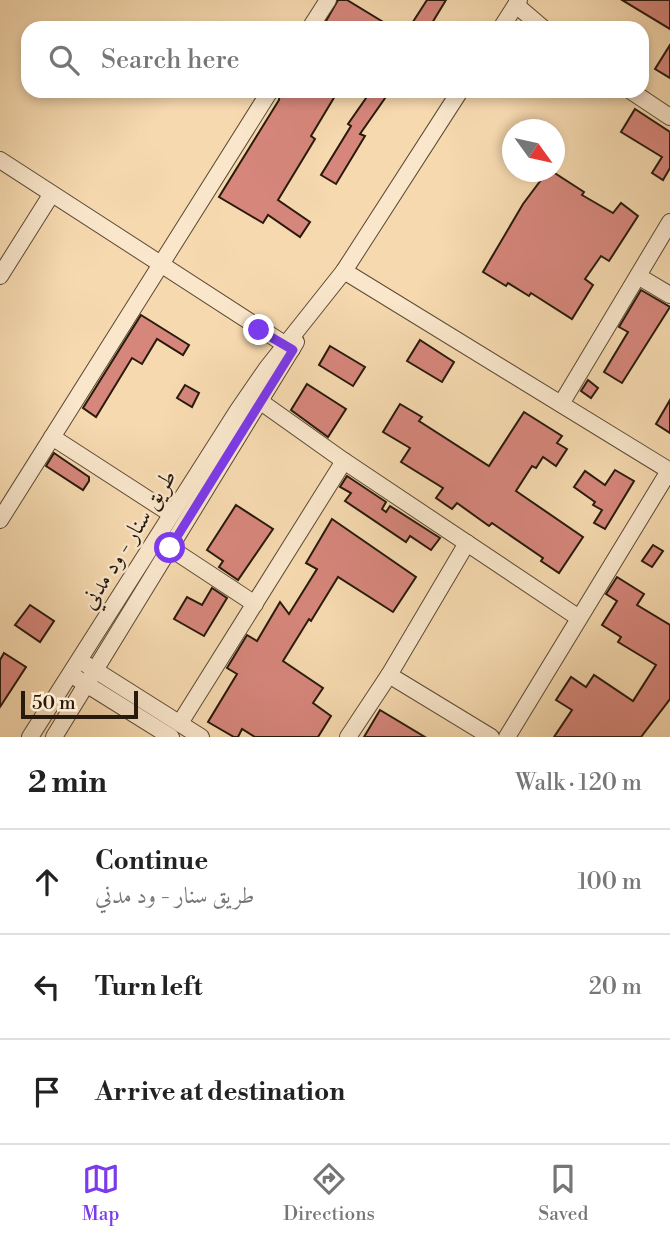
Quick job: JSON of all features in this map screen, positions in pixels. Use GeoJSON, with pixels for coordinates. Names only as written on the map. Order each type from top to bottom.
{"type":"FeatureCollection","features":[{"type":"Feature","properties":{"kind":"street"},"geometry":{"type":"LineString","coordinates":[[314,21],[328,0]]}},
{"type":"Feature","properties":{"kind":"street"},"geometry":{"type":"LineString","coordinates":[[505,21],[517,3],[536,21]]}},
{"type":"Feature","properties":{"kind":"street"},"geometry":{"type":"LineString","coordinates":[[0,520],[266,98]]}},
{"type":"Feature","properties":{"kind":"street"},"geometry":{"type":"LineString","coordinates":[[0,160],[288,347],[297,331],[344,271],[455,98]]}},
{"type":"Feature","properties":{"kind":"street"},"geometry":{"type":"LineString","coordinates":[[642,98],[670,117]]}},
{"type":"Feature","properties":{"kind":"street"},"geometry":{"type":"LineString","coordinates":[[0,276],[51,195]]}},
{"type":"Feature","properties":{"kind":"street"},"geometry":{"type":"LineString","coordinates":[[561,404],[670,222]]}},
{"type":"Feature","properties":{"kind":"street"},"geometry":{"type":"LineString","coordinates":[[344,271],[670,471],[507,737]]}},
{"type":"Feature","properties":{"kind":"street"},"geometry":{"type":"LineString","coordinates":[[638,276],[670,295]]}},
{"type":"Feature","properties":{"kind":"street","name":"طريق سنار - ود مدني"},"geometry":{"type":"LineString","coordinates":[[54,737],[170,548],[255,398],[267,368],[288,347]]}},
{"type":"Feature","properties":{"kind":"street","name":"طريق سنار - ود مدني"},"geometry":{"type":"LineString","coordinates":[[30,737],[171,514],[255,398],[288,347]]}},
{"type":"Feature","properties":{"kind":"street"},"geometry":{"type":"LineString","coordinates":[[255,398],[344,461],[579,618]]}},
{"type":"Feature","properties":{"kind":"street"},"geometry":{"type":"LineString","coordinates":[[52,438],[171,514]]}},
{"type":"Feature","properties":{"kind":"street"},"geometry":{"type":"LineString","coordinates":[[175,730],[344,461]]}},
{"type":"Feature","properties":{"kind":"street"},"geometry":{"type":"LineString","coordinates":[[348,737],[389,675],[467,543]]}},
{"type":"Feature","properties":{"kind":"street"},"geometry":{"type":"LineString","coordinates":[[170,548],[255,604]]}},
{"type":"Feature","properties":{"kind":"street"},"geometry":{"type":"LineString","coordinates":[[79,660],[175,730]]}},
{"type":"Feature","properties":{"kind":"street"},"geometry":{"type":"LineString","coordinates":[[70,674],[86,685],[175,730],[201,737]]}},
{"type":"Feature","properties":{"kind":"street"},"geometry":{"type":"LineString","coordinates":[[389,675],[491,737]]}},
{"type":"Feature","properties":{"kind":"building"},"geometry":{"type":"Polygon","coordinates":[[[338,0],[347,0],[382,21],[326,21],[338,0]]]}},
{"type":"Feature","properties":{"kind":"building"},"geometry":{"type":"Polygon","coordinates":[[[427,0],[446,0],[433,21],[414,21],[427,0]]]}},
{"type":"Feature","properties":{"kind":"building"},"geometry":{"type":"Polygon","coordinates":[[[622,0],[670,0],[670,29],[622,0]]]}},
{"type":"Feature","properties":{"kind":"building"},"geometry":{"type":"Polygon","coordinates":[[[670,45],[670,78],[655,69],[670,45]]]}},
{"type":"Feature","properties":{"kind":"building"},"geometry":{"type":"Polygon","coordinates":[[[334,98],[311,136],[315,139],[278,200],[310,222],[300,237],[268,215],[263,223],[219,197],[279,100],[334,98]]]}},
{"type":"Feature","properties":{"kind":"building"},"geometry":{"type":"Polygon","coordinates":[[[366,98],[385,98],[360,134],[365,136],[336,184],[321,175],[351,126],[348,124],[366,98]]]}},
{"type":"Feature","properties":{"kind":"building"},"geometry":{"type":"Polygon","coordinates":[[[635,109],[670,132],[670,168],[663,180],[652,173],[662,157],[621,132],[635,109]]]}},
{"type":"Feature","properties":{"kind":"building"},"geometry":{"type":"Polygon","coordinates":[[[565,180],[584,192],[582,195],[613,213],[621,203],[638,216],[609,261],[601,256],[585,279],[593,285],[572,319],[531,293],[529,296],[508,283],[506,286],[483,272],[523,204],[540,182],[565,182],[565,180]]]}},
{"type":"Feature","properties":{"kind":"building"},"geometry":{"type":"Polygon","coordinates":[[[641,290],[670,307],[622,383],[604,372],[628,332],[619,327],[641,290]]]}},
{"type":"Feature","properties":{"kind":"building"},"geometry":{"type":"Polygon","coordinates":[[[141,315],[189,345],[183,355],[157,339],[142,364],[132,358],[96,417],[83,408],[141,315]]]}},
{"type":"Feature","properties":{"kind":"building"},"geometry":{"type":"Polygon","coordinates":[[[420,340],[454,362],[442,382],[407,361],[420,340]]]}},
{"type":"Feature","properties":{"kind":"building"},"geometry":{"type":"Polygon","coordinates":[[[330,346],[365,367],[353,386],[319,365],[330,346]]]}},
{"type":"Feature","properties":{"kind":"building"},"geometry":{"type":"Polygon","coordinates":[[[588,380],[598,388],[591,398],[581,391],[588,380]]]}},
{"type":"Feature","properties":{"kind":"building"},"geometry":{"type":"Polygon","coordinates":[[[307,384],[346,409],[328,437],[291,410],[307,384]]]}},
{"type":"Feature","properties":{"kind":"building"},"geometry":{"type":"Polygon","coordinates":[[[185,385],[199,393],[192,407],[177,398],[185,385]]]}},
{"type":"Feature","properties":{"kind":"building"},"geometry":{"type":"Polygon","coordinates":[[[670,400],[670,433],[656,424],[670,400]]]}},
{"type":"Feature","properties":{"kind":"building"},"geometry":{"type":"Polygon","coordinates":[[[400,404],[422,417],[419,421],[489,466],[524,412],[562,436],[557,443],[567,449],[556,466],[543,457],[536,468],[532,466],[516,491],[583,537],[559,573],[541,561],[543,558],[492,523],[489,526],[457,503],[452,509],[436,498],[443,488],[401,462],[410,448],[383,432],[400,404]]]}},
{"type":"Feature","properties":{"kind":"building"},"geometry":{"type":"Polygon","coordinates":[[[54,453],[89,477],[83,490],[46,466],[54,453]]]}},
{"type":"Feature","properties":{"kind":"building"},"geometry":{"type":"Polygon","coordinates":[[[615,470],[634,481],[605,529],[594,523],[602,510],[574,487],[585,471],[605,485],[615,470]]]}},
{"type":"Feature","properties":{"kind":"building"},"geometry":{"type":"Polygon","coordinates":[[[347,476],[386,502],[382,509],[386,512],[390,506],[440,538],[431,550],[410,536],[406,542],[345,501],[351,493],[340,487],[347,476]]]}},
{"type":"Feature","properties":{"kind":"building"},"geometry":{"type":"Polygon","coordinates":[[[236,505],[273,529],[238,580],[219,567],[223,561],[207,550],[236,505]]]}},
{"type":"Feature","properties":{"kind":"building"},"geometry":{"type":"Polygon","coordinates":[[[332,519],[416,577],[393,612],[338,577],[283,661],[323,688],[313,703],[331,716],[318,737],[255,737],[242,729],[238,737],[234,737],[208,722],[237,674],[227,668],[247,635],[257,641],[280,602],[289,614],[317,569],[306,563],[332,519]]]}},
{"type":"Feature","properties":{"kind":"building"},"geometry":{"type":"Polygon","coordinates":[[[653,545],[663,551],[652,567],[642,561],[653,545]]]}},
{"type":"Feature","properties":{"kind":"building"},"geometry":{"type":"Polygon","coordinates":[[[617,577],[644,594],[637,605],[670,625],[670,699],[641,737],[554,737],[572,710],[556,700],[571,677],[586,687],[594,675],[633,701],[656,665],[618,642],[621,637],[602,625],[617,601],[606,594],[617,577]]]}},
{"type":"Feature","properties":{"kind":"building"},"geometry":{"type":"Polygon","coordinates":[[[212,588],[227,598],[204,636],[174,619],[187,597],[202,605],[212,588]]]}},
{"type":"Feature","properties":{"kind":"building"},"geometry":{"type":"Polygon","coordinates":[[[30,605],[54,621],[40,642],[15,625],[30,605]]]}},
{"type":"Feature","properties":{"kind":"building"},"geometry":{"type":"Polygon","coordinates":[[[4,653],[26,667],[0,707],[0,660],[4,653]]]}},
{"type":"Feature","properties":{"kind":"building"},"geometry":{"type":"Polygon","coordinates":[[[380,710],[425,737],[364,737],[380,710]]]}},
{"type":"Feature","properties":{"kind":"route"},"geometry":{"type":"LineString","coordinates":[[170,548],[293,350],[259,330]]}}]}
